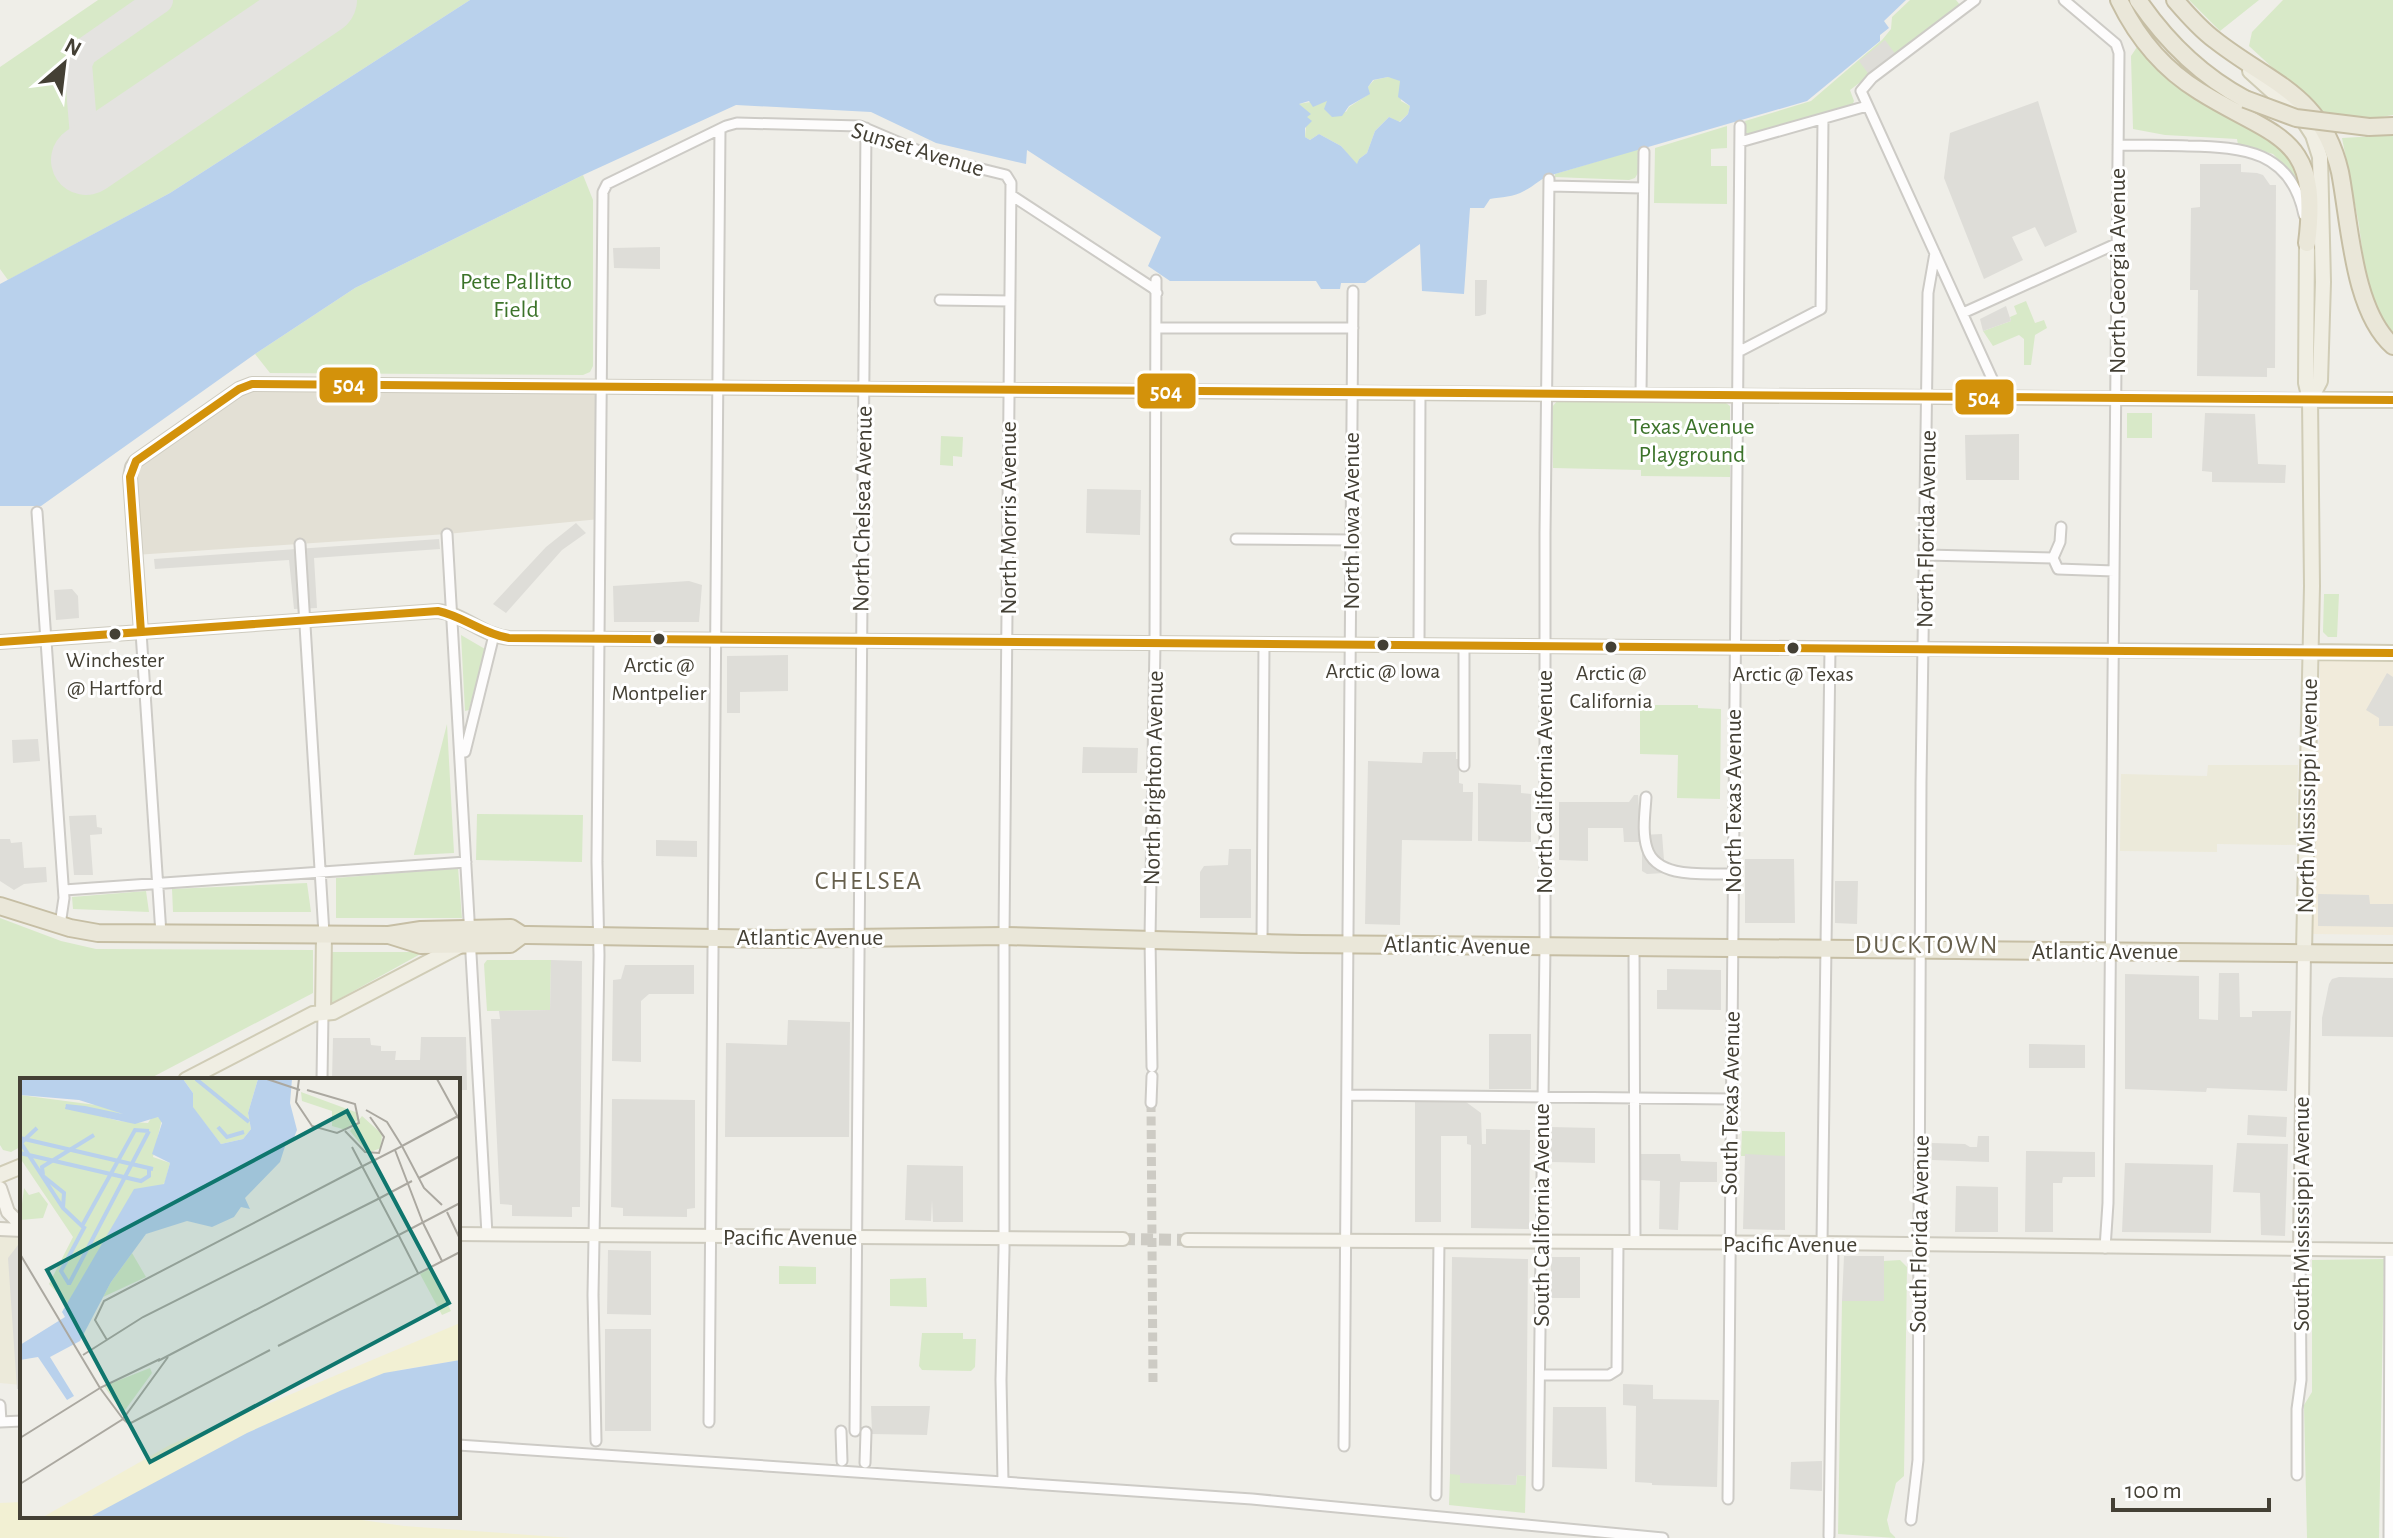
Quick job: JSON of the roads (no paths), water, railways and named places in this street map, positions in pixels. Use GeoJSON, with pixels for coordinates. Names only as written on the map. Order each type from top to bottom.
{"type":"FeatureCollection","features":[{"type":"Feature","properties":{"kind":"highway"},"geometry":{"type":"LineString","coordinates":[[2119,0],[2143,40],[2174,73],[2199,92],[2274,132],[2293,148],[2302,162],[2309,186],[2307,243]]}},
{"type":"Feature","properties":{"kind":"highway"},"geometry":{"type":"LineString","coordinates":[[2138,0],[2184,55],[2222,86],[2245,99],[2296,118],[2369,127],[2393,126]]}},
{"type":"Feature","properties":{"kind":"highway"},"geometry":{"type":"LineString","coordinates":[[2175,0],[2220,44],[2300,99],[2323,127],[2338,163],[2365,303],[2376,328],[2393,346]]}},
{"type":"Feature","properties":{"kind":"highway"},"geometry":{"type":"LineString","coordinates":[[0,896],[25,913]]}},
{"type":"Feature","properties":{"kind":"highway"},"geometry":{"type":"LineString","coordinates":[[0,906],[89,932],[389,935],[421,930],[469,938]]}},
{"type":"Feature","properties":{"kind":"highway","name":"Atlantic Avenue"},"geometry":{"type":"LineString","coordinates":[[469,938],[511,928],[522,935],[597,937],[860,939],[1004,936],[1545,946],[2393,954]]}},
{"type":"Feature","properties":{"kind":"main road","name":"North Mississippi Avenue"},"geometry":{"type":"LineString","coordinates":[[2220,44],[2295,111],[2308,127],[2319,150],[2322,171],[2320,381],[2310,400]]}},
{"type":"Feature","properties":{"kind":"main road","name":"North Mississippi Avenue"},"geometry":{"type":"LineString","coordinates":[[2304,952],[2313,542],[2310,400],[2306,383],[2307,243]]}},
{"type":"Feature","properties":{"kind":"main road"},"geometry":{"type":"LineString","coordinates":[[2310,400],[2393,400]]}},
{"type":"Feature","properties":{"kind":"main road"},"geometry":{"type":"LineString","coordinates":[[2310,652],[2393,653]]}},
{"type":"Feature","properties":{"kind":"main road"},"geometry":{"type":"LineString","coordinates":[[323,1013],[324,934]]}},
{"type":"Feature","properties":{"kind":"main road","name":"Atlantic Avenue"},"geometry":{"type":"LineString","coordinates":[[190,1078],[313,1014],[333,1012],[469,938]]}},
{"type":"Feature","properties":{"kind":"main road"},"geometry":{"type":"LineString","coordinates":[[0,1175],[20,1167]]}},
{"type":"Feature","properties":{"kind":"street"},"geometry":{"type":"LineString","coordinates":[[1975,0],[1882,70],[1862,88],[1862,96],[2000,396]]}},
{"type":"Feature","properties":{"kind":"street","name":"North Georgia Avenue"},"geometry":{"type":"LineString","coordinates":[[2064,0],[2113,41],[2119,50],[2105,1248]]}},
{"type":"Feature","properties":{"kind":"street"},"geometry":{"type":"LineString","coordinates":[[1740,142],[1867,106]]}},
{"type":"Feature","properties":{"kind":"street"},"geometry":{"type":"LineString","coordinates":[[1738,352],[1821,309],[1823,119]]}},
{"type":"Feature","properties":{"kind":"street","name":"Sunset Avenue"},"geometry":{"type":"LineString","coordinates":[[601,386],[603,192],[607,184],[737,123],[855,125],[933,157],[1006,175],[1011,183],[1011,195],[1157,293]]}},
{"type":"Feature","properties":{"kind":"street","name":"North Texas Avenue"},"geometry":{"type":"LineString","coordinates":[[1732,947],[1740,126]]}},
{"type":"Feature","properties":{"kind":"street","name":"North Chelsea Avenue"},"geometry":{"type":"LineString","coordinates":[[865,1463],[860,1432],[857,1237],[866,128]]}},
{"type":"Feature","properties":{"kind":"street"},"geometry":{"type":"LineString","coordinates":[[709,1422],[720,129]]}},
{"type":"Feature","properties":{"kind":"street"},"geometry":{"type":"LineString","coordinates":[[2118,145],[2209,146],[2257,153],[2280,168],[2298,194],[2307,243]]}},
{"type":"Feature","properties":{"kind":"street"},"geometry":{"type":"LineString","coordinates":[[1641,394],[1644,152]]}},
{"type":"Feature","properties":{"kind":"street","name":"North California Avenue"},"geometry":{"type":"LineString","coordinates":[[1545,946],[1544,645],[1549,183],[1643,188]]}},
{"type":"Feature","properties":{"kind":"street","name":"North Morris Avenue"},"geometry":{"type":"LineString","coordinates":[[1003,1482],[1011,195]]}},
{"type":"Feature","properties":{"kind":"street"},"geometry":{"type":"LineString","coordinates":[[1963,313],[2118,243]]}},
{"type":"Feature","properties":{"kind":"street","name":"North Florida Avenue"},"geometry":{"type":"LineString","coordinates":[[1922,949],[1928,285],[1935,253]]}},
{"type":"Feature","properties":{"kind":"street","name":"North Brighton Avenue"},"geometry":{"type":"LineString","coordinates":[[1151,1103],[1156,280]]}},
{"type":"Feature","properties":{"kind":"street","name":"North Iowa Avenue"},"geometry":{"type":"LineString","coordinates":[[1344,1446],[1353,291]]}},
{"type":"Feature","properties":{"kind":"street"},"geometry":{"type":"LineString","coordinates":[[940,300],[1010,301]]}},
{"type":"Feature","properties":{"kind":"street"},"geometry":{"type":"LineString","coordinates":[[1157,328],[1353,328]]}},
{"type":"Feature","properties":{"kind":"street"},"geometry":{"type":"LineString","coordinates":[[161,934],[130,477],[136,461],[239,389],[257,383],[2310,400]]}},
{"type":"Feature","properties":{"kind":"street"},"geometry":{"type":"LineString","coordinates":[[596,1441],[601,386]]}},
{"type":"Feature","properties":{"kind":"street"},"geometry":{"type":"LineString","coordinates":[[1419,644],[1420,392]]}},
{"type":"Feature","properties":{"kind":"street"},"geometry":{"type":"LineString","coordinates":[[37,512],[64,890],[60,925]]}},
{"type":"Feature","properties":{"kind":"street"},"geometry":{"type":"LineString","coordinates":[[2061,527],[2060,542],[2053,558],[2058,569],[2065,572],[2114,571]]}},
{"type":"Feature","properties":{"kind":"street"},"geometry":{"type":"LineString","coordinates":[[447,534],[487,1234]]}},
{"type":"Feature","properties":{"kind":"street"},"geometry":{"type":"LineString","coordinates":[[1236,539],[1351,540]]}},
{"type":"Feature","properties":{"kind":"street"},"geometry":{"type":"LineString","coordinates":[[300,544],[324,934]]}},
{"type":"Feature","properties":{"kind":"street"},"geometry":{"type":"LineString","coordinates":[[1925,555],[2053,558]]}},
{"type":"Feature","properties":{"kind":"street"},"geometry":{"type":"LineString","coordinates":[[0,642],[438,611],[453,614],[494,635],[509,638],[2310,652]]}},
{"type":"Feature","properties":{"kind":"street"},"geometry":{"type":"LineString","coordinates":[[462,763],[494,635]]}},
{"type":"Feature","properties":{"kind":"street"},"geometry":{"type":"LineString","coordinates":[[1262,942],[1264,644]]}},
{"type":"Feature","properties":{"kind":"street"},"geometry":{"type":"LineString","coordinates":[[1464,645],[1464,766]]}},
{"type":"Feature","properties":{"kind":"street"},"geometry":{"type":"LineString","coordinates":[[1829,1536],[1826,949],[1830,649]]}},
{"type":"Feature","properties":{"kind":"street"},"geometry":{"type":"LineString","coordinates":[[1646,797],[1646,844],[1651,859],[1678,871],[1733,874]]}},
{"type":"Feature","properties":{"kind":"street"},"geometry":{"type":"LineString","coordinates":[[64,890],[466,862]]}},
{"type":"Feature","properties":{"kind":"street","name":"South California Avenue"},"geometry":{"type":"LineString","coordinates":[[1538,1485],[1545,946]]}},
{"type":"Feature","properties":{"kind":"street"},"geometry":{"type":"LineString","coordinates":[[1634,947],[1635,1243]]}},
{"type":"Feature","properties":{"kind":"street","name":"South Texas Avenue"},"geometry":{"type":"LineString","coordinates":[[1728,1499],[1732,947]]}},
{"type":"Feature","properties":{"kind":"street","name":"South Florida Avenue"},"geometry":{"type":"LineString","coordinates":[[1911,1520],[1918,1460],[1922,949]]}},
{"type":"Feature","properties":{"kind":"street","name":"South Mississippi Avenue"},"geometry":{"type":"LineString","coordinates":[[2297,1475],[2297,1409],[2301,1380],[2304,952]]}},
{"type":"Feature","properties":{"kind":"street"},"geometry":{"type":"LineString","coordinates":[[322,1078],[323,1013]]}},
{"type":"Feature","properties":{"kind":"street"},"geometry":{"type":"LineString","coordinates":[[1347,1095],[1730,1099]]}},
{"type":"Feature","properties":{"kind":"street"},"geometry":{"type":"LineString","coordinates":[[0,1188],[8,1212],[20,1226]]}},
{"type":"Feature","properties":{"kind":"street"},"geometry":{"type":"LineString","coordinates":[[0,1229],[20,1228]]}},
{"type":"Feature","properties":{"kind":"street","name":"Pacific Avenue"},"geometry":{"type":"LineString","coordinates":[[460,1234],[1123,1239]]}},
{"type":"Feature","properties":{"kind":"street","name":"Pacific Avenue"},"geometry":{"type":"LineString","coordinates":[[1187,1240],[2392,1250]]}},
{"type":"Feature","properties":{"kind":"street"},"geometry":{"type":"LineString","coordinates":[[1436,1495],[1439,1241]]}},
{"type":"Feature","properties":{"kind":"street"},"geometry":{"type":"LineString","coordinates":[[1541,1375],[1609,1375],[1617,1370],[1618,1243]]}},
{"type":"Feature","properties":{"kind":"street"},"geometry":{"type":"LineString","coordinates":[[2389,1538],[2392,1250]]}},
{"type":"Feature","properties":{"kind":"street"},"geometry":{"type":"LineString","coordinates":[[0,1405],[1,1422]]}},
{"type":"Feature","properties":{"kind":"street"},"geometry":{"type":"LineString","coordinates":[[841,1431],[842,1461]]}},
{"type":"Feature","properties":{"kind":"street"},"geometry":{"type":"LineString","coordinates":[[460,1445],[1252,1499],[1663,1538]]}},
{"type":"Feature","properties":{"kind":"water"},"geometry":{"type":"Polygon","coordinates":[[[470,0],[1906,0],[1884,21],[1889,28],[1880,35],[1880,41],[1807,101],[1550,176],[1520,193],[1490,199],[1484,208],[1470,208],[1464,294],[1422,291],[1420,244],[1365,283],[1341,283],[1340,289],[1321,289],[1316,281],[1170,281],[1148,266],[1161,237],[1027,150],[1026,164],[936,143],[871,112],[736,105],[583,175],[355,288],[255,354],[41,506],[0,506],[0,284],[170,193],[470,0]],[[1388,77],[1373,80],[1368,87],[1370,94],[1349,106],[1342,116],[1332,117],[1324,109],[1327,101],[1313,107],[1309,101],[1299,104],[1311,114],[1307,117],[1312,121],[1305,128],[1305,137],[1310,140],[1319,134],[1341,146],[1357,164],[1367,153],[1375,131],[1389,117],[1400,122],[1408,114],[1410,106],[1398,97],[1400,81],[1388,77]]]}},
{"type":"Feature","properties":{"kind":"tunnel"},"geometry":{"type":"LineString","coordinates":[[1151,1103],[1153,1383]]}},
{"type":"Feature","properties":{"kind":"tunnel"},"geometry":{"type":"LineString","coordinates":[[1123,1239],[1187,1240]]}},
{"type":"Feature","properties":{"kind":"place","name":"Winchester @ Hartford"},"geometry":{"type":"Point","coordinates":[115,634]}},
{"type":"Feature","properties":{"kind":"place","name":"Arctic @ Montpelier"},"geometry":{"type":"Point","coordinates":[659,639]}},
{"type":"Feature","properties":{"kind":"place","name":"Arctic @ Iowa"},"geometry":{"type":"Point","coordinates":[1383,645]}},
{"type":"Feature","properties":{"kind":"place","name":"Arctic @ California"},"geometry":{"type":"Point","coordinates":[1611,647]}},
{"type":"Feature","properties":{"kind":"place","name":"Arctic @ Texas"},"geometry":{"type":"Point","coordinates":[1793,648]}},
{"type":"Feature","properties":{"kind":"district","name":"CHELSEA"},"geometry":{"type":"Point","coordinates":[869,880]}},
{"type":"Feature","properties":{"kind":"district","name":"DUCKTOWN"},"geometry":{"type":"Point","coordinates":[1927,944]}},
{"type":"Feature","properties":{"kind":"park label","name":"Pete Pallitto Field"},"geometry":{"type":"Point","coordinates":[516,295]}},
{"type":"Feature","properties":{"kind":"park label","name":"Texas Avenue Playground"},"geometry":{"type":"Point","coordinates":[1692,440]}}]}
